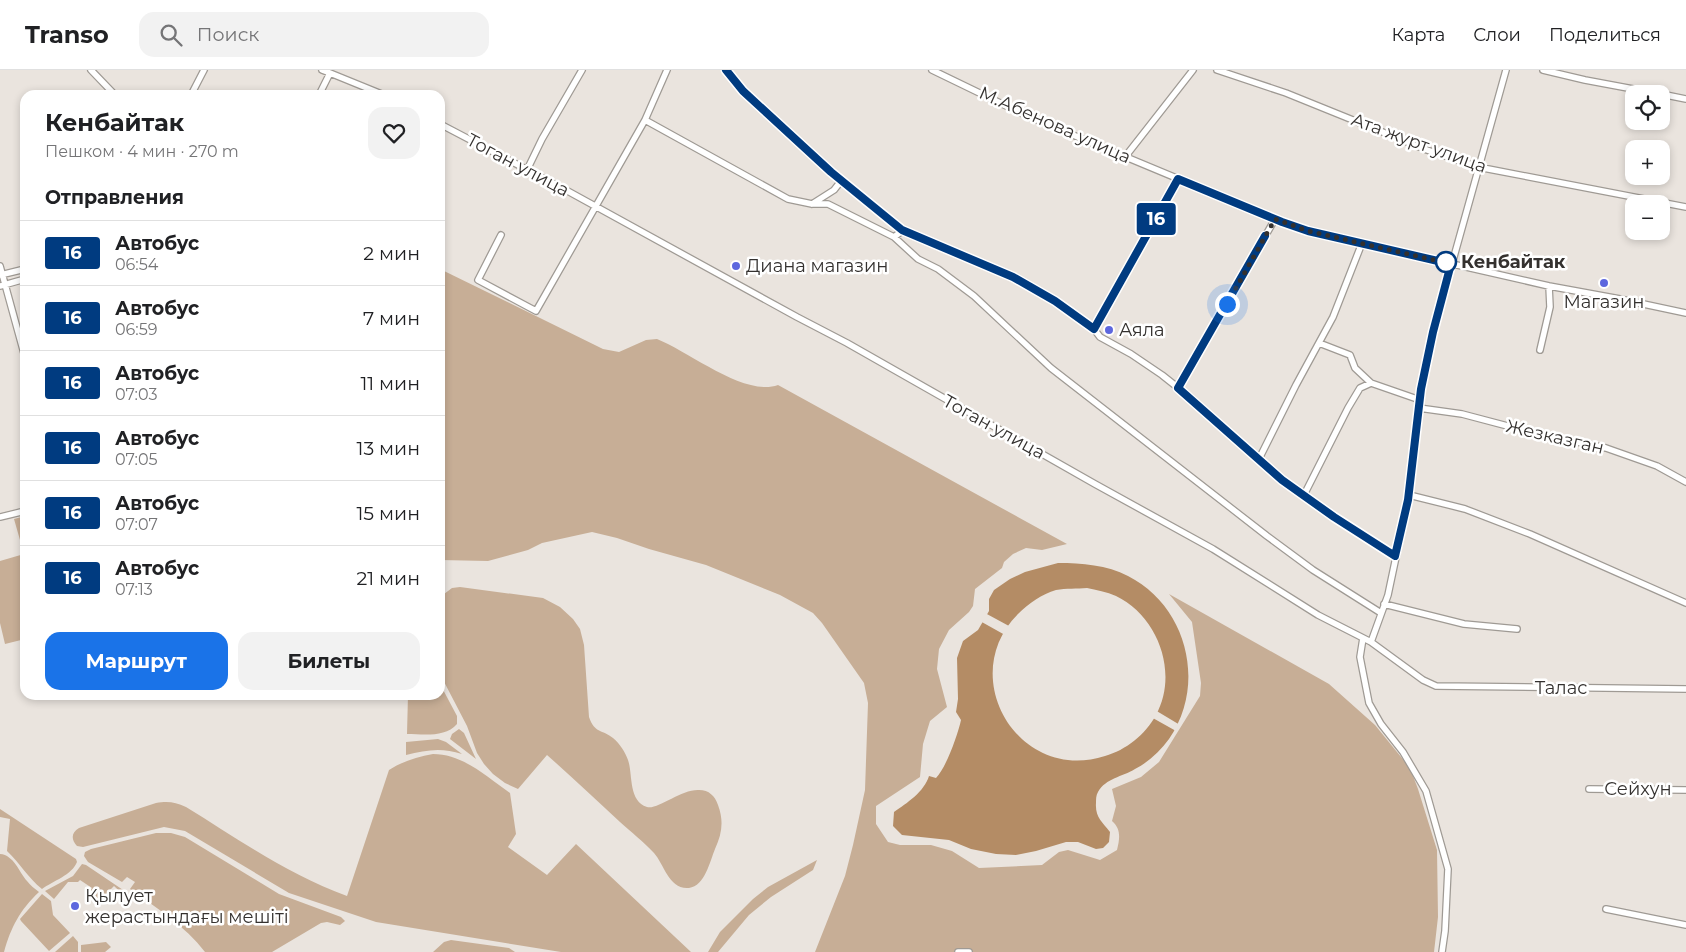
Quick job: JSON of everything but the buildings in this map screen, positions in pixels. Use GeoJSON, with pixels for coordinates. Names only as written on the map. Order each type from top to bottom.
{"type":"FeatureCollection","features":[{"type":"Feature","properties":{"kind":"street"},"geometry":{"type":"LineString","coordinates":[[91,70],[110,90]]}},
{"type":"Feature","properties":{"kind":"street"},"geometry":{"type":"LineString","coordinates":[[194,90],[204,70]]}},
{"type":"Feature","properties":{"kind":"street"},"geometry":{"type":"LineString","coordinates":[[322,70],[371,90]]}},
{"type":"Feature","properties":{"kind":"street"},"geometry":{"type":"LineString","coordinates":[[527,170],[542,139],[582,70]]}},
{"type":"Feature","properties":{"kind":"street"},"geometry":{"type":"LineString","coordinates":[[501,234],[478,280],[536,311],[646,120],[667,70]]}},
{"type":"Feature","properties":{"kind":"street"},"geometry":{"type":"LineString","coordinates":[[726,70],[743,91],[841,181],[902,230],[1013,277],[1055,301],[1094,329],[1100,337],[1130,354],[1178,388],[1282,480],[1395,556]]}},
{"type":"Feature","properties":{"kind":"street","name":"М.Абенова улица"},"geometry":{"type":"LineString","coordinates":[[932,70],[1025,115],[1308,231],[1549,286],[1686,313]]}},
{"type":"Feature","properties":{"kind":"street"},"geometry":{"type":"LineString","coordinates":[[1126,157],[1193,70]]}},
{"type":"Feature","properties":{"kind":"street","name":"Ата журт улица"},"geometry":{"type":"LineString","coordinates":[[1217,70],[1286,93],[1426,150],[1478,167],[1686,207]]}},
{"type":"Feature","properties":{"kind":"street"},"geometry":{"type":"LineString","coordinates":[[1371,642],[1388,595],[1408,495],[1420,400],[1433,332],[1506,70]]}},
{"type":"Feature","properties":{"kind":"street"},"geometry":{"type":"LineString","coordinates":[[1543,70],[1625,87]]}},
{"type":"Feature","properties":{"kind":"street"},"geometry":{"type":"LineString","coordinates":[[322,90],[330,74]]}},
{"type":"Feature","properties":{"kind":"street"},"geometry":{"type":"LineString","coordinates":[[1670,96],[1686,99]]}},
{"type":"Feature","properties":{"kind":"street"},"geometry":{"type":"LineString","coordinates":[[646,120],[788,199],[812,204],[828,204],[894,237],[918,258],[938,269],[974,296],[1051,368],[1229,507],[1313,570],[1381,613]]}},
{"type":"Feature","properties":{"kind":"street","name":"Тоган улица"},"geometry":{"type":"LineString","coordinates":[[445,127],[847,343],[1213,549],[1318,615],[1371,642],[1422,680],[1436,686]]}},
{"type":"Feature","properties":{"kind":"street"},"geometry":{"type":"LineString","coordinates":[[1094,329],[1178,179]]}},
{"type":"Feature","properties":{"kind":"street"},"geometry":{"type":"LineString","coordinates":[[812,204],[834,190],[841,181]]}},
{"type":"Feature","properties":{"kind":"street"},"geometry":{"type":"LineString","coordinates":[[1178,388],[1275,219]]}},
{"type":"Feature","properties":{"kind":"street"},"geometry":{"type":"LineString","coordinates":[[894,237],[902,230]]}},
{"type":"Feature","properties":{"kind":"street"},"geometry":{"type":"LineString","coordinates":[[1260,460],[1318,343],[1333,317],[1362,243]]}},
{"type":"Feature","properties":{"kind":"street"},"geometry":{"type":"LineString","coordinates":[[0,266],[2,285],[20,341]]}},
{"type":"Feature","properties":{"kind":"street"},"geometry":{"type":"LineString","coordinates":[[1,275],[20,270]]}},
{"type":"Feature","properties":{"kind":"street"},"geometry":{"type":"LineString","coordinates":[[2,285],[20,280]]}},
{"type":"Feature","properties":{"kind":"street"},"geometry":{"type":"LineString","coordinates":[[1540,350],[1550,307],[1549,286]]}},
{"type":"Feature","properties":{"kind":"street"},"geometry":{"type":"LineString","coordinates":[[1318,343],[1350,355],[1355,368],[1372,383],[1420,400]]}},
{"type":"Feature","properties":{"kind":"street"},"geometry":{"type":"LineString","coordinates":[[1304,495],[1360,388],[1372,383]]}},
{"type":"Feature","properties":{"kind":"street","name":"Жезказган"},"geometry":{"type":"LineString","coordinates":[[1419,408],[1462,414],[1530,432],[1606,448],[1657,466],[1686,482]]}},
{"type":"Feature","properties":{"kind":"street"},"geometry":{"type":"LineString","coordinates":[[1408,495],[1465,509],[1530,534],[1686,603]]}},
{"type":"Feature","properties":{"kind":"street"},"geometry":{"type":"LineString","coordinates":[[0,516],[20,511]]}},
{"type":"Feature","properties":{"kind":"street"},"geometry":{"type":"LineString","coordinates":[[1384,604],[1464,624],[1516,629]]}},
{"type":"Feature","properties":{"kind":"street"},"geometry":{"type":"LineString","coordinates":[[1363,638],[1360,657],[1369,704],[1377,718],[1403,752],[1426,791],[1448,869],[1442,952]]}},
{"type":"Feature","properties":{"kind":"street","name":"Талас"},"geometry":{"type":"LineString","coordinates":[[1436,686],[1686,689]]}},
{"type":"Feature","properties":{"kind":"street","name":"Сейхун"},"geometry":{"type":"LineString","coordinates":[[1589,789],[1686,790]]}},
{"type":"Feature","properties":{"kind":"street"},"geometry":{"type":"LineString","coordinates":[[1606,909],[1686,925]]}},
{"type":"Feature","properties":{"kind":"street"},"geometry":{"type":"LineString","coordinates":[[958,952],[968,952]]}},
{"type":"Feature","properties":{"kind":"shaded area"},"geometry":{"type":"Polygon","coordinates":[[[445,271],[603,349],[619,352],[646,340],[657,339],[733,379],[749,385],[764,387],[778,385],[1067,544],[1042,550],[1026,548],[1013,554],[1004,562],[1002,568],[975,589],[973,606],[949,630],[939,649],[937,669],[947,707],[930,721],[923,744],[920,777],[876,806],[876,824],[888,842],[900,845],[931,845],[952,851],[979,868],[1042,865],[1059,852],[1068,850],[1100,860],[1117,850],[1119,834],[1117,827],[1112,821],[1116,806],[1112,789],[1141,777],[1159,762],[1200,696],[1201,683],[1192,622],[1169,594],[1329,684],[1375,725],[1410,768],[1437,850],[1438,917],[1434,952],[815,952],[845,876],[865,790],[868,703],[864,683],[822,623],[813,613],[780,595],[706,565],[592,532],[542,543],[528,550],[488,561],[445,560],[445,271]]]}},
{"type":"Feature","properties":{"kind":"shaded area"},"geometry":{"type":"Polygon","coordinates":[[[20,517],[20,540],[14,519],[20,517]]]}},
{"type":"Feature","properties":{"kind":"shaded area"},"geometry":{"type":"Polygon","coordinates":[[[20,555],[20,640],[5,644],[0,623],[0,561],[20,555]]]}},
{"type":"Feature","properties":{"kind":"shaded area"},"geometry":{"type":"Polygon","coordinates":[[[1058,563],[1094,565],[1120,572],[1148,589],[1165,606],[1177,626],[1185,648],[1188,671],[1187,695],[1181,717],[1169,739],[1154,756],[1130,772],[1105,784],[1098,792],[1096,799],[1097,812],[1110,832],[1109,842],[1103,848],[1096,849],[1078,842],[1066,842],[1016,855],[996,854],[971,849],[949,840],[902,835],[893,826],[894,812],[919,792],[929,776],[936,778],[948,759],[957,734],[961,720],[956,712],[958,699],[957,658],[963,641],[978,630],[989,611],[989,599],[994,590],[1025,572],[1058,563]],[[1087,588],[1056,590],[1041,596],[1027,606],[1018,614],[1000,639],[993,667],[995,694],[1006,719],[1023,740],[1046,754],[1074,761],[1113,753],[1127,746],[1141,735],[1156,715],[1163,699],[1165,682],[1165,664],[1160,647],[1153,631],[1143,617],[1131,605],[1116,596],[1087,588]]]}},
{"type":"Feature","properties":{"kind":"shaded area"},"geometry":{"type":"Polygon","coordinates":[[[460,587],[543,598],[560,607],[573,619],[580,629],[584,645],[589,717],[596,729],[613,738],[624,751],[628,760],[632,786],[637,799],[641,804],[652,807],[685,793],[703,790],[709,792],[717,802],[722,822],[721,833],[709,866],[699,883],[689,888],[682,888],[676,885],[650,849],[547,755],[518,789],[505,783],[484,764],[445,684],[445,593],[452,588],[460,587]]]}},
{"type":"Feature","properties":{"kind":"shaded area"},"geometry":{"type":"Polygon","coordinates":[[[445,693],[457,716],[457,724],[440,733],[427,735],[407,734],[408,700],[445,700],[445,693]]]}},
{"type":"Feature","properties":{"kind":"shaded area"},"geometry":{"type":"Polygon","coordinates":[[[459,729],[464,733],[476,759],[450,739],[452,734],[459,729]]]}},
{"type":"Feature","properties":{"kind":"shaded area"},"geometry":{"type":"Polygon","coordinates":[[[438,739],[446,742],[462,754],[434,750],[406,755],[406,742],[438,739]]]}},
{"type":"Feature","properties":{"kind":"shaded area"},"geometry":{"type":"Polygon","coordinates":[[[444,755],[464,762],[510,793],[516,834],[508,847],[547,875],[576,844],[691,952],[561,952],[376,922],[289,893],[185,831],[164,827],[83,847],[77,846],[73,839],[74,832],[79,828],[156,803],[175,803],[186,807],[284,867],[347,896],[389,770],[421,756],[444,755]]]}},
{"type":"Feature","properties":{"kind":"shaded area"},"geometry":{"type":"Polygon","coordinates":[[[0,809],[76,859],[75,867],[42,889],[7,851],[10,819],[0,817],[0,809]]]}},
{"type":"Feature","properties":{"kind":"shaded area"},"geometry":{"type":"Polygon","coordinates":[[[156,833],[171,833],[185,837],[279,894],[341,917],[345,921],[340,925],[327,922],[321,923],[272,952],[205,952],[180,926],[130,889],[135,882],[127,877],[122,882],[88,862],[84,856],[85,852],[91,849],[156,833]]]}},
{"type":"Feature","properties":{"kind":"shaded area"},"geometry":{"type":"Polygon","coordinates":[[[0,854],[9,857],[28,882],[39,892],[17,919],[4,952],[0,952],[0,854]]]}},
{"type":"Feature","properties":{"kind":"shaded area"},"geometry":{"type":"Polygon","coordinates":[[[817,860],[813,870],[771,897],[749,915],[718,952],[708,952],[720,932],[753,899],[768,887],[817,860]]]}},
{"type":"Feature","properties":{"kind":"shaded area"},"geometry":{"type":"Polygon","coordinates":[[[82,864],[132,896],[129,900],[114,886],[100,900],[89,893],[92,888],[80,880],[78,882],[68,882],[54,899],[45,891],[73,876],[82,864]]]}},
{"type":"Feature","properties":{"kind":"shaded area"},"geometry":{"type":"Polygon","coordinates":[[[42,894],[51,901],[53,915],[70,933],[49,951],[20,919],[42,894]]]}},
{"type":"Feature","properties":{"kind":"shaded area"},"geometry":{"type":"Polygon","coordinates":[[[73,936],[78,942],[78,952],[55,952],[73,936]]]}},
{"type":"Feature","properties":{"kind":"shaded area"},"geometry":{"type":"Polygon","coordinates":[[[451,940],[509,948],[515,952],[433,952],[444,942],[451,940]]]}},
{"type":"Feature","properties":{"kind":"shaded area"},"geometry":{"type":"Polygon","coordinates":[[[106,942],[111,947],[105,952],[81,952],[81,945],[106,942]]]}},
{"type":"Feature","properties":{"kind":"pier"},"geometry":{"type":"Polygon","coordinates":[[[985,613],[1009,626],[1005,635],[980,621],[985,613]]]}},
{"type":"Feature","properties":{"kind":"pier"},"geometry":{"type":"Polygon","coordinates":[[[1155,710],[1180,725],[1176,731],[1151,717],[1155,710]]]}},
{"type":"Feature","properties":{"kind":"bus line","name":"16"},"geometry":{"type":"LineString","coordinates":[[726,70],[743,91],[831,172],[853,192],[902,230],[977,264],[1013,277],[1055,301],[1094,329],[1178,179],[1308,231],[1451,264],[1433,332],[1421,389],[1408,500],[1395,556],[1334,517],[1282,480],[1178,388],[1265,236]]}},
{"type":"Feature","properties":{"kind":"place","name":"Кенбайтак"},"geometry":{"type":"Point","coordinates":[1446,262]}},
{"type":"Feature","properties":{"kind":"place","name":"Диана магазин"},"geometry":{"type":"Point","coordinates":[736,266]}},
{"type":"Feature","properties":{"kind":"place","name":"Магазин"},"geometry":{"type":"Point","coordinates":[1604,283]}},
{"type":"Feature","properties":{"kind":"place","name":"Аяла"},"geometry":{"type":"Point","coordinates":[1109,330]}},
{"type":"Feature","properties":{"kind":"place","name":"Қылует жерастындағы мешіті"},"geometry":{"type":"Point","coordinates":[75,906]}},
{"type":"Feature","properties":{"kind":"route"},"geometry":{"type":"LineString","coordinates":[[1227,304],[1275,219],[1308,231],[1451,264],[1446,262]]}}]}
